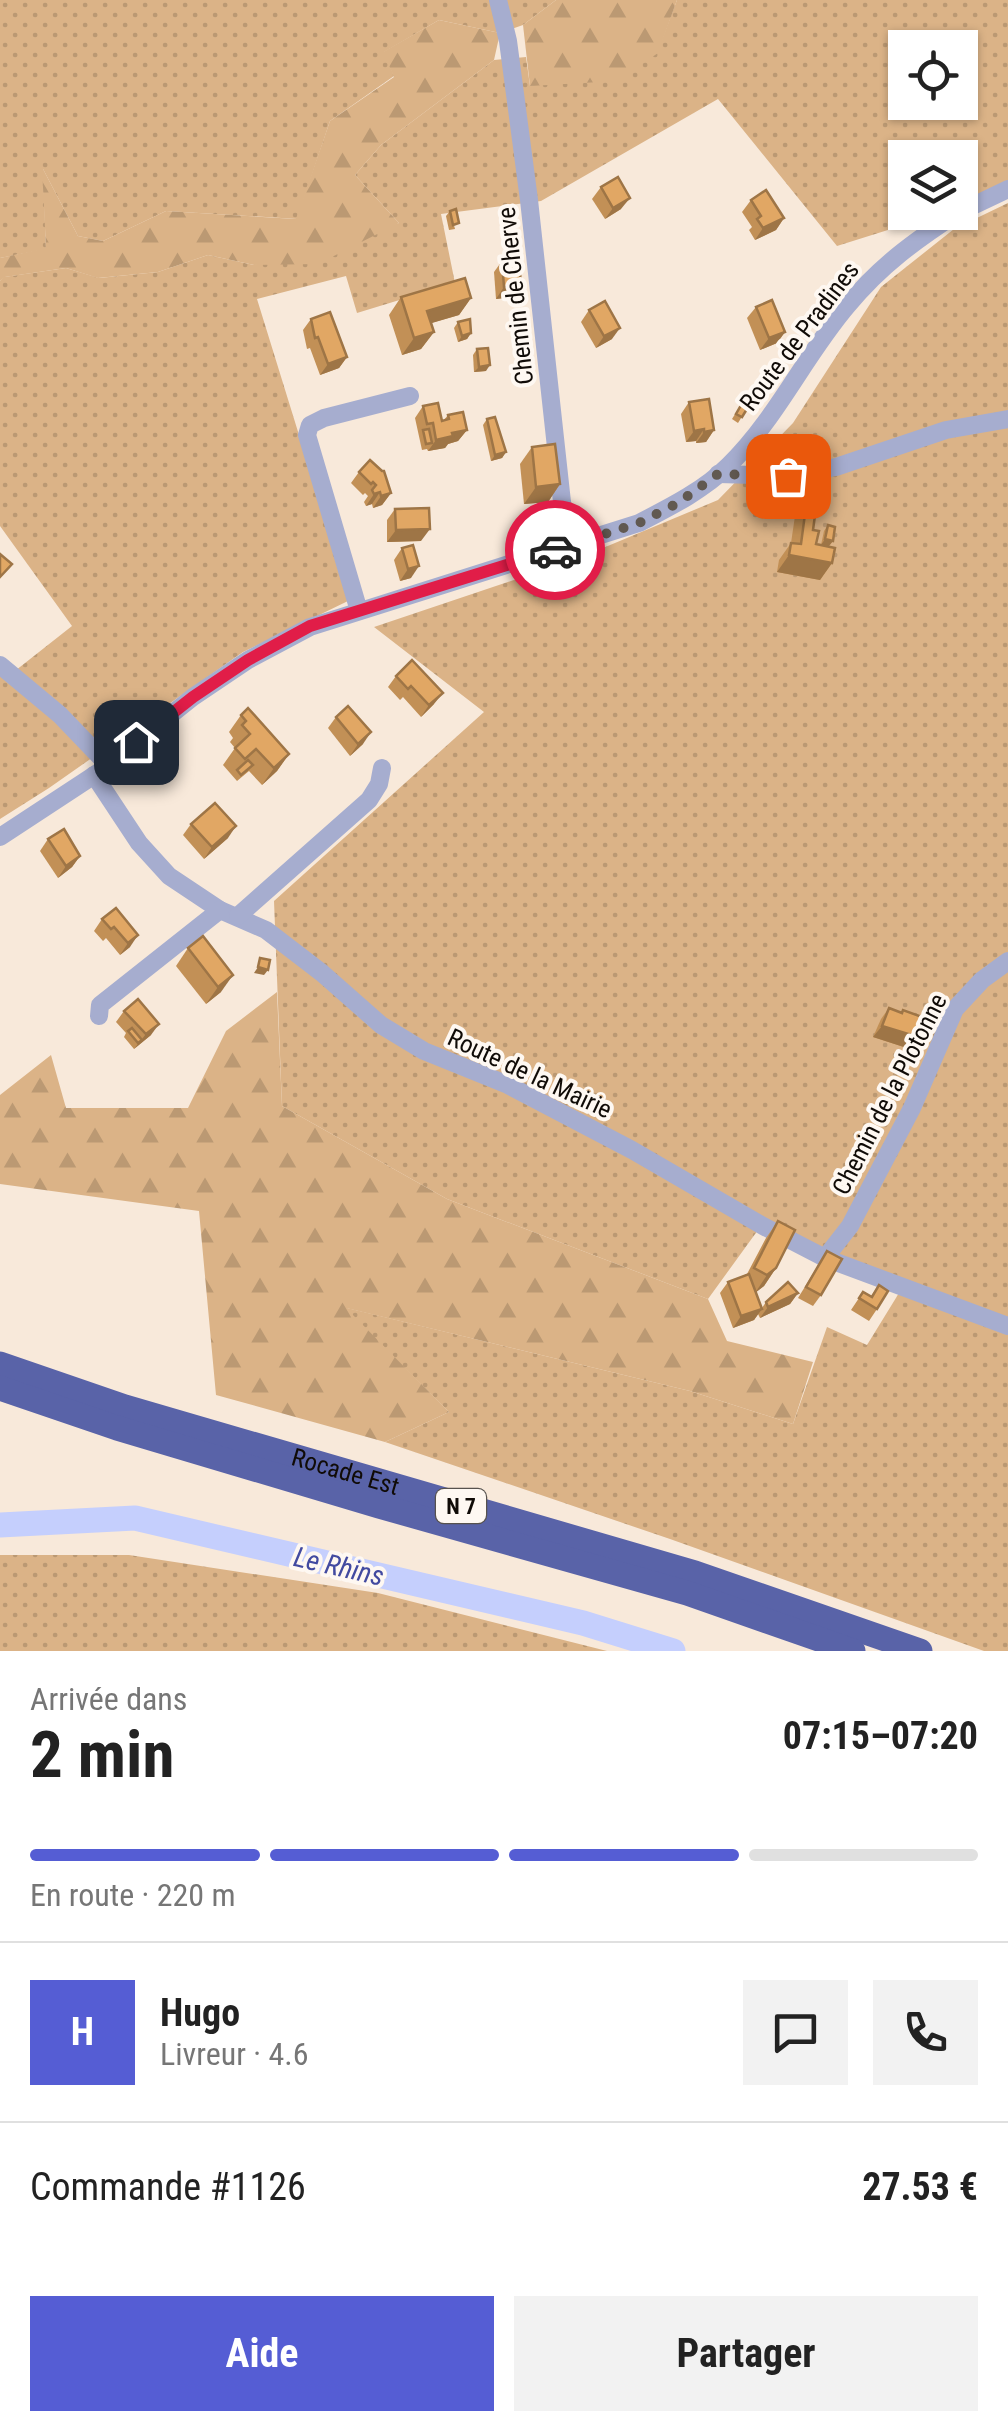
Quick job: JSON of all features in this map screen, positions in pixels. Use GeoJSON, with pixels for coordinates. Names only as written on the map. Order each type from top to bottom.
{"type":"FeatureCollection","features":[{"type":"Feature","properties":{"kind":"highway","name":"Rocade Est"},"geometry":{"type":"LineString","coordinates":[[0,1364],[125,1407],[694,1573],[920,1651]]}},
{"type":"Feature","properties":{"kind":"highway","name":"Rocade Est"},"geometry":{"type":"LineString","coordinates":[[0,1388],[135,1434],[687,1593],[853,1651]]}},
{"type":"Feature","properties":{"kind":"street","name":"Chemin de Cherve"},"geometry":{"type":"LineString","coordinates":[[498,0],[508,41],[569,546]]}},
{"type":"Feature","properties":{"kind":"street","name":"Route de Pradines"},"geometry":{"type":"LineString","coordinates":[[978,204],[1008,190]]}},
{"type":"Feature","properties":{"kind":"street","name":"Route de Pradines"},"geometry":{"type":"LineString","coordinates":[[0,838],[101,770],[193,697],[248,660],[310,626],[639,523],[678,503],[728,466],[761,428],[846,307],[887,262],[931,230]]}},
{"type":"Feature","properties":{"kind":"street"},"geometry":{"type":"LineString","coordinates":[[359,610],[306,435],[310,425],[324,418],[410,396]]}},
{"type":"Feature","properties":{"kind":"street"},"geometry":{"type":"LineString","coordinates":[[718,474],[788,476],[836,468],[946,430],[1008,418]]}},
{"type":"Feature","properties":{"kind":"street","name":"Route de la Mairie"},"geometry":{"type":"LineString","coordinates":[[0,665],[60,715],[101,770],[139,843],[170,876],[229,913],[266,930],[382,1025],[424,1050],[508,1085],[632,1150],[825,1258],[1008,1326]]}},
{"type":"Feature","properties":{"kind":"street"},"geometry":{"type":"LineString","coordinates":[[99,1016],[100,1005],[229,913],[369,800],[382,768]]}},
{"type":"Feature","properties":{"kind":"street","name":"Chemin de la Plotonne"},"geometry":{"type":"LineString","coordinates":[[825,1258],[850,1226],[912,1108],[955,1009],[1008,960]]}},
{"type":"Feature","properties":{"kind":"green space"},"geometry":{"type":"Polygon","coordinates":[[[0,0],[556,0],[523,25],[500,33],[439,20],[384,52],[394,76],[330,121],[297,219],[166,211],[103,241],[78,236],[43,169],[46,249],[0,258],[0,0]]]}},
{"type":"Feature","properties":{"kind":"green space"},"geometry":{"type":"Polygon","coordinates":[[[556,0],[677,0],[658,53],[617,81],[530,86],[523,25],[556,0]]]}},
{"type":"Feature","properties":{"kind":"green space"},"geometry":{"type":"Polygon","coordinates":[[[677,0],[1008,0],[1008,181],[978,195],[978,140],[888,140],[888,230],[837,246],[718,99],[541,201],[441,214],[455,283],[357,313],[346,276],[257,299],[350,600],[243,652],[0,819],[0,674],[6,678],[72,626],[0,526],[0,281],[4,277],[66,268],[99,278],[158,272],[208,255],[254,265],[399,223],[355,175],[381,145],[494,60],[526,57],[530,86],[657,53],[677,0]]]}},
{"type":"Feature","properties":{"kind":"green space"},"geometry":{"type":"Polygon","coordinates":[[[439,20],[500,33],[494,60],[381,145],[355,175],[399,223],[318,264],[254,265],[208,255],[158,272],[98,278],[66,268],[0,281],[0,258],[46,248],[42,167],[78,236],[103,241],[166,211],[296,219],[330,121],[394,77],[383,52],[439,20]]]}},
{"type":"Feature","properties":{"kind":"green space"},"geometry":{"type":"Polygon","coordinates":[[[1008,203],[1008,1651],[984,1651],[385,1442],[449,1412],[343,1307],[690,1391],[793,1424],[827,1327],[867,1345],[899,1293],[758,1230],[708,1299],[447,1199],[282,1106],[274,901],[484,712],[374,627],[579,558],[718,500],[793,423],[881,287],[953,230],[978,230],[978,217],[1008,203]]]}},
{"type":"Feature","properties":{"kind":"green space"},"geometry":{"type":"Polygon","coordinates":[[[277,992],[282,1106],[447,1199],[708,1299],[727,1341],[813,1362],[793,1424],[690,1391],[346,1308],[449,1412],[385,1442],[216,1395],[199,1211],[0,1184],[0,1095],[51,1055],[66,1108],[188,1108],[226,1031],[277,992]]]}},
{"type":"Feature","properties":{"kind":"green space"},"geometry":{"type":"Polygon","coordinates":[[[0,1555],[129,1555],[378,1593],[607,1651],[0,1651],[0,1555]]]}},
{"type":"Feature","properties":{"kind":"building"},"geometry":{"type":"Polygon","coordinates":[[[618,177],[630,198],[613,208],[601,187],[618,177]]]}},
{"type":"Feature","properties":{"kind":"building"},"geometry":{"type":"Polygon","coordinates":[[[766,190],[784,218],[763,228],[751,200],[766,190]]]}},
{"type":"Feature","properties":{"kind":"building"},"geometry":{"type":"Polygon","coordinates":[[[456,209],[459,223],[453,225],[450,211],[456,209]]]}},
{"type":"Feature","properties":{"kind":"building"},"geometry":{"type":"Polygon","coordinates":[[[519,259],[521,286],[504,287],[502,261],[519,259]]]}},
{"type":"Feature","properties":{"kind":"building"},"geometry":{"type":"Polygon","coordinates":[[[465,278],[471,298],[427,311],[434,332],[414,338],[401,297],[465,278]]]}},
{"type":"Feature","properties":{"kind":"building"},"geometry":{"type":"Polygon","coordinates":[[[772,300],[785,332],[769,338],[756,307],[772,300]]]}},
{"type":"Feature","properties":{"kind":"building"},"geometry":{"type":"Polygon","coordinates":[[[605,301],[620,328],[604,336],[589,310],[605,301]]]}},
{"type":"Feature","properties":{"kind":"building"},"geometry":{"type":"Polygon","coordinates":[[[330,312],[347,357],[328,364],[311,319],[330,312]]]}},
{"type":"Feature","properties":{"kind":"building"},"geometry":{"type":"Polygon","coordinates":[[[470,319],[471,333],[462,336],[458,322],[470,319]]]}},
{"type":"Feature","properties":{"kind":"building"},"geometry":{"type":"Polygon","coordinates":[[[488,348],[490,365],[479,367],[477,349],[488,348]]]}},
{"type":"Feature","properties":{"kind":"building"},"geometry":{"type":"Polygon","coordinates":[[[709,399],[714,430],[694,431],[689,402],[709,399]]]}},
{"type":"Feature","properties":{"kind":"building"},"geometry":{"type":"Polygon","coordinates":[[[744,400],[750,404],[742,417],[736,414],[744,400]]]}},
{"type":"Feature","properties":{"kind":"building"},"geometry":{"type":"Polygon","coordinates":[[[438,403],[442,421],[449,419],[448,415],[463,412],[467,430],[436,440],[433,423],[427,424],[423,406],[438,403]]]}},
{"type":"Feature","properties":{"kind":"building"},"geometry":{"type":"Polygon","coordinates":[[[495,417],[506,452],[495,455],[487,419],[495,417]]]}},
{"type":"Feature","properties":{"kind":"building"},"geometry":{"type":"Polygon","coordinates":[[[429,429],[432,443],[426,444],[423,430],[429,429]]]}},
{"type":"Feature","properties":{"kind":"building"},"geometry":{"type":"Polygon","coordinates":[[[555,444],[560,484],[536,487],[532,447],[555,444]]]}},
{"type":"Feature","properties":{"kind":"building"},"geometry":{"type":"Polygon","coordinates":[[[370,460],[384,471],[391,493],[374,494],[376,485],[359,472],[370,460]]]}},
{"type":"Feature","properties":{"kind":"building"},"geometry":{"type":"Polygon","coordinates":[[[807,499],[817,501],[813,530],[819,531],[816,544],[835,548],[832,563],[789,555],[791,543],[801,544],[807,499]]]}},
{"type":"Feature","properties":{"kind":"building"},"geometry":{"type":"Polygon","coordinates":[[[429,508],[430,529],[396,530],[395,509],[429,508]]]}},
{"type":"Feature","properties":{"kind":"building"},"geometry":{"type":"Polygon","coordinates":[[[828,525],[835,527],[833,541],[825,539],[828,525]]]}},
{"type":"Feature","properties":{"kind":"building"},"geometry":{"type":"Polygon","coordinates":[[[413,545],[419,566],[408,569],[402,548],[413,545]]]}},
{"type":"Feature","properties":{"kind":"building"},"geometry":{"type":"Polygon","coordinates":[[[0,554],[12,564],[0,577],[0,554]]]}},
{"type":"Feature","properties":{"kind":"building"},"geometry":{"type":"Polygon","coordinates":[[[412,660],[443,693],[429,705],[396,676],[412,660]]]}},
{"type":"Feature","properties":{"kind":"building"},"geometry":{"type":"Polygon","coordinates":[[[348,706],[371,732],[358,744],[336,717],[348,706]]]}},
{"type":"Feature","properties":{"kind":"building"},"geometry":{"type":"Polygon","coordinates":[[[248,708],[289,754],[274,768],[256,749],[245,759],[235,748],[250,734],[242,725],[246,721],[241,715],[248,708]]]}},
{"type":"Feature","properties":{"kind":"building"},"geometry":{"type":"Polygon","coordinates":[[[248,760],[253,765],[241,775],[237,770],[248,760]]]}},
{"type":"Feature","properties":{"kind":"building"},"geometry":{"type":"Polygon","coordinates":[[[215,803],[236,826],[212,847],[191,824],[215,803]]]}},
{"type":"Feature","properties":{"kind":"building"},"geometry":{"type":"Polygon","coordinates":[[[64,829],[80,856],[66,866],[48,839],[64,829]]]}},
{"type":"Feature","properties":{"kind":"building"},"geometry":{"type":"Polygon","coordinates":[[[116,908],[138,935],[128,943],[102,919],[116,908]]]}},
{"type":"Feature","properties":{"kind":"building"},"geometry":{"type":"Polygon","coordinates":[[[203,936],[233,975],[218,987],[188,948],[203,936]]]}},
{"type":"Feature","properties":{"kind":"building"},"geometry":{"type":"Polygon","coordinates":[[[260,958],[270,960],[268,970],[258,967],[260,958]]]}},
{"type":"Feature","properties":{"kind":"building"},"geometry":{"type":"Polygon","coordinates":[[[138,999],[159,1024],[146,1034],[124,1011],[138,999]]]}},
{"type":"Feature","properties":{"kind":"building"},"geometry":{"type":"Polygon","coordinates":[[[889,1008],[922,1017],[918,1037],[882,1026],[889,1008]]]}},
{"type":"Feature","properties":{"kind":"building"},"geometry":{"type":"Polygon","coordinates":[[[132,1028],[142,1040],[138,1043],[128,1031],[132,1028]]]}},
{"type":"Feature","properties":{"kind":"building"},"geometry":{"type":"Polygon","coordinates":[[[778,1221],[795,1230],[776,1268],[767,1275],[754,1268],[778,1221]]]}},
{"type":"Feature","properties":{"kind":"building"},"geometry":{"type":"Polygon","coordinates":[[[827,1251],[842,1259],[821,1295],[806,1287],[827,1251]]]}},
{"type":"Feature","properties":{"kind":"building"},"geometry":{"type":"Polygon","coordinates":[[[749,1274],[762,1309],[741,1316],[728,1282],[749,1274]]]}},
{"type":"Feature","properties":{"kind":"building"},"geometry":{"type":"Polygon","coordinates":[[[788,1282],[798,1293],[768,1307],[766,1302],[788,1282]]]}},
{"type":"Feature","properties":{"kind":"building"},"geometry":{"type":"Polygon","coordinates":[[[879,1285],[888,1291],[877,1309],[859,1298],[863,1292],[872,1297],[879,1285]]]}},
{"type":"Feature","properties":{"kind":"waterway","name":"Le Rhins"},"geometry":{"type":"LineString","coordinates":[[0,1525],[135,1518],[583,1623],[673,1651]]}},
{"type":"Feature","properties":{"kind":"way so far"},"geometry":{"type":"LineString","coordinates":[[555,550],[639,523],[678,503],[718,474],[788,476]]}},
{"type":"Feature","properties":{"kind":"route"},"geometry":{"type":"LineString","coordinates":[[136,742],[248,660],[310,626],[555,550]]}}]}
